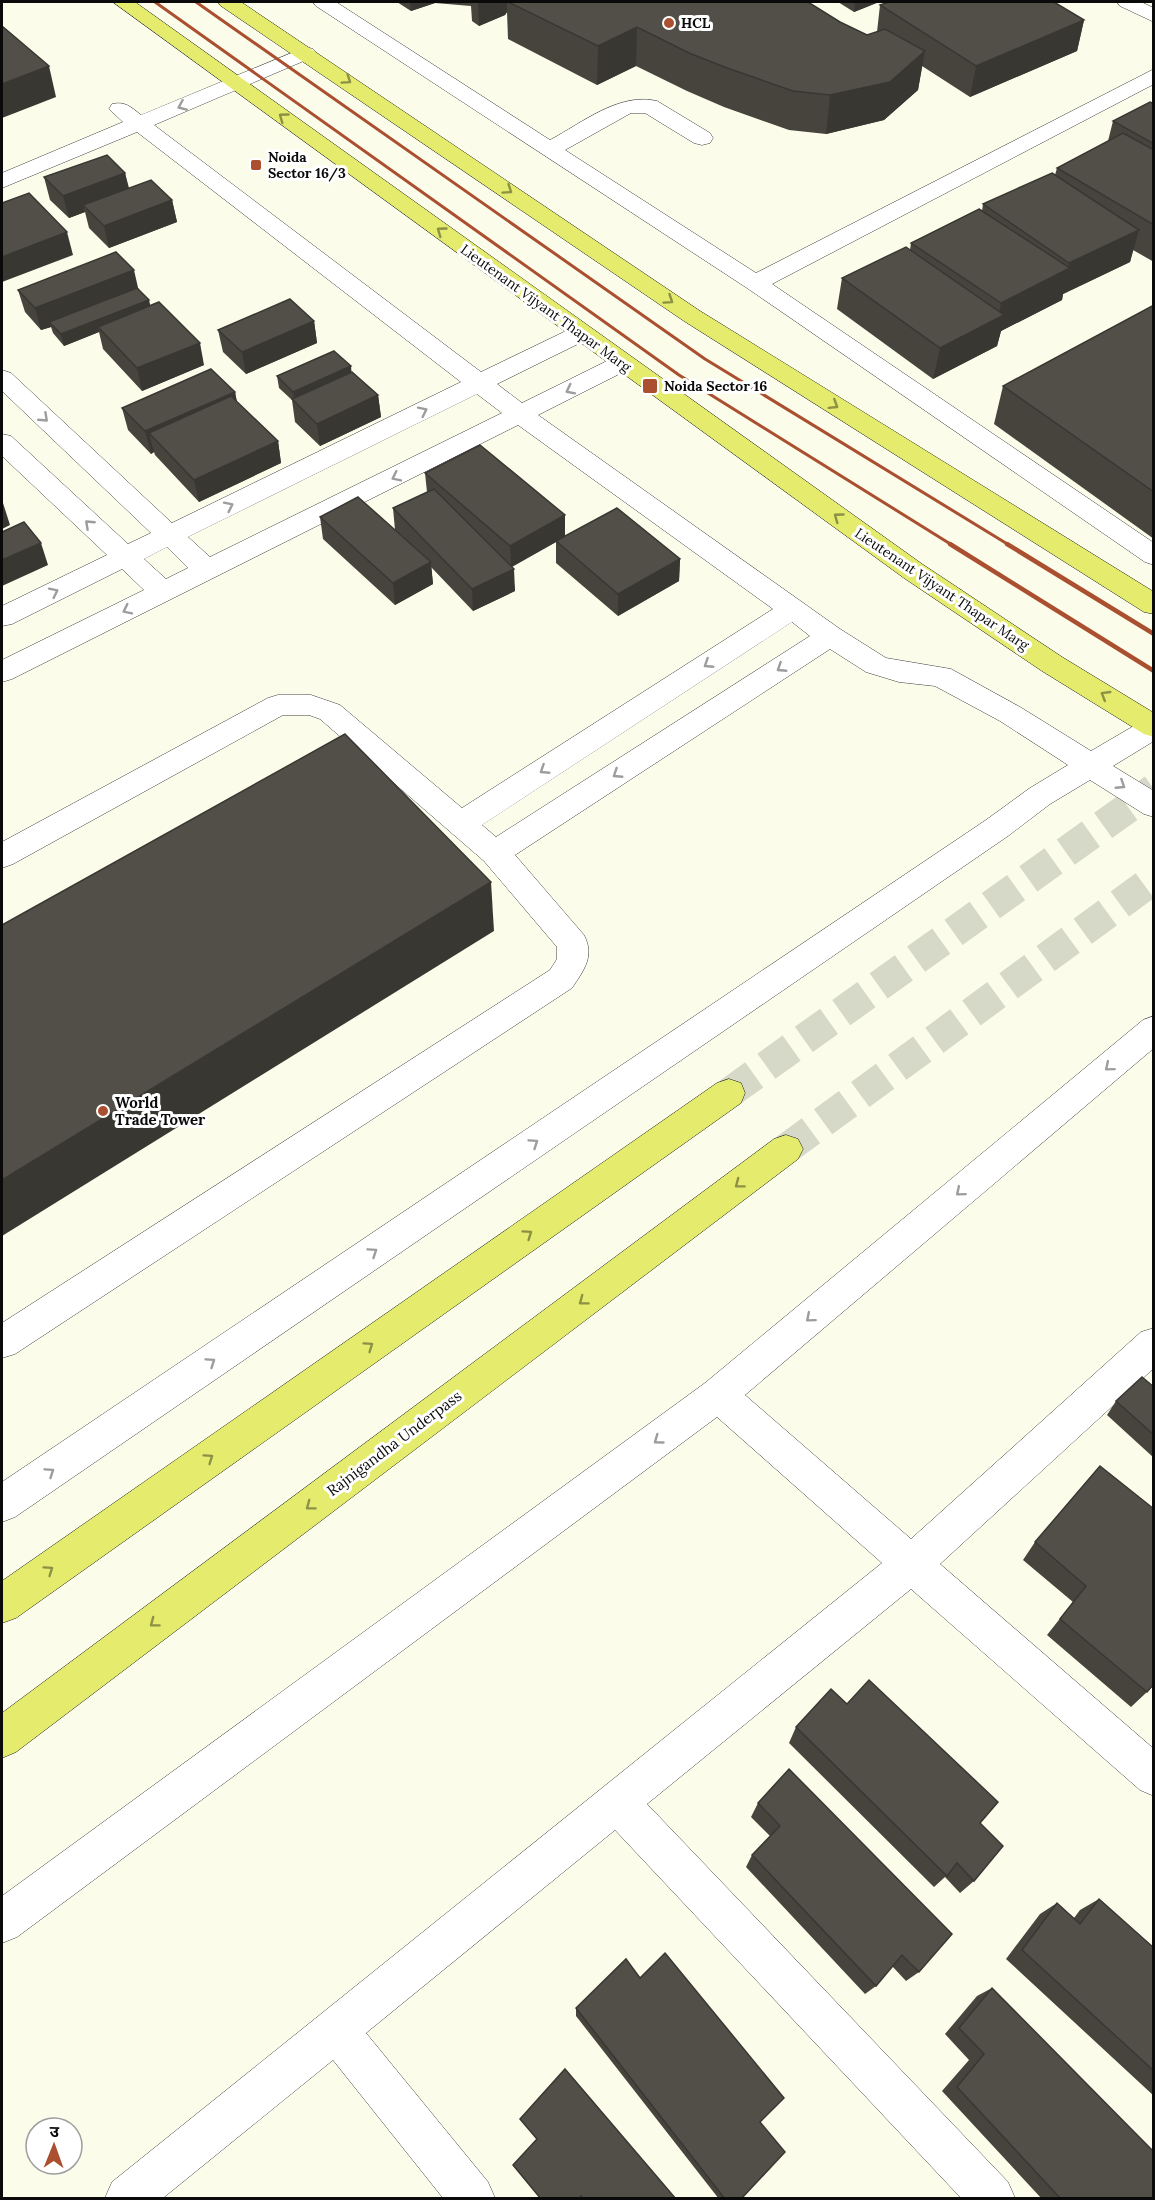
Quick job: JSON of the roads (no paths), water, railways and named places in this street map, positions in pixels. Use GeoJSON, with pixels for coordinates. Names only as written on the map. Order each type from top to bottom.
{"type":"FeatureCollection","features":[{"type":"Feature","properties":{"kind":"main road","name":"Lieutenant Vijyant Thapar Marg"},"geometry":{"type":"LineString","coordinates":[[123,2],[913,571],[1154,727]]}},
{"type":"Feature","properties":{"kind":"main road"},"geometry":{"type":"LineString","coordinates":[[228,2],[275,44],[306,52],[692,316],[1154,605]]}},
{"type":"Feature","properties":{"kind":"main road"},"geometry":{"type":"LineString","coordinates":[[2,1604],[729,1093]]}},
{"type":"Feature","properties":{"kind":"main road","name":"Rajnigandha Underpass"},"geometry":{"type":"LineString","coordinates":[[2,1738],[786,1149]]}},
{"type":"Feature","properties":{"kind":"street"},"geometry":{"type":"LineString","coordinates":[[323,2],[755,283],[1154,556]]}},
{"type":"Feature","properties":{"kind":"street"},"geometry":{"type":"LineString","coordinates":[[1127,2],[1154,16]]}},
{"type":"Feature","properties":{"kind":"street"},"geometry":{"type":"LineString","coordinates":[[2,181],[141,123],[221,72],[306,52]]}},
{"type":"Feature","properties":{"kind":"street"},"geometry":{"type":"LineString","coordinates":[[755,283],[1154,75]]}},
{"type":"Feature","properties":{"kind":"street"},"geometry":{"type":"LineString","coordinates":[[152,96],[109,114],[141,123],[521,415],[830,636],[876,664],[899,672],[940,676],[1010,714],[1154,806]]}},
{"type":"Feature","properties":{"kind":"street"},"geometry":{"type":"LineString","coordinates":[[550,149],[626,106],[649,106],[702,138]]}},
{"type":"Feature","properties":{"kind":"street"},"geometry":{"type":"LineString","coordinates":[[2,617],[581,333]]}},
{"type":"Feature","properties":{"kind":"street"},"geometry":{"type":"LineString","coordinates":[[2,672],[622,363]]}},
{"type":"Feature","properties":{"kind":"street"},"geometry":{"type":"LineString","coordinates":[[2,378],[207,570]]}},
{"type":"Feature","properties":{"kind":"street"},"geometry":{"type":"LineString","coordinates":[[2,442],[162,592]]}},
{"type":"Feature","properties":{"kind":"street"},"geometry":{"type":"LineString","coordinates":[[461,824],[792,609]]}},
{"type":"Feature","properties":{"kind":"street"},"geometry":{"type":"LineString","coordinates":[[495,853],[830,636]]}},
{"type":"Feature","properties":{"kind":"street"},"geometry":{"type":"LineString","coordinates":[[2,856],[262,712],[278,705],[311,705],[330,712],[495,853],[573,944],[573,961],[561,979],[2,1342]]}},
{"type":"Feature","properties":{"kind":"street"},"geometry":{"type":"LineString","coordinates":[[2,1504],[997,828],[1040,796],[1089,764],[1154,727]]}},
{"type":"Feature","properties":{"kind":"street"},"geometry":{"type":"LineString","coordinates":[[2,1922],[718,1395],[1154,1029]]}},
{"type":"Feature","properties":{"kind":"street"},"geometry":{"type":"LineString","coordinates":[[128,2199],[911,1564],[1154,1344]]}},
{"type":"Feature","properties":{"kind":"street"},"geometry":{"type":"LineString","coordinates":[[718,1395],[1154,1776]]}},
{"type":"Feature","properties":{"kind":"street"},"geometry":{"type":"LineString","coordinates":[[616,1801],[992,2199]]}},
{"type":"Feature","properties":{"kind":"street"},"geometry":{"type":"LineString","coordinates":[[336,2030],[472,2199]]}},
{"type":"Feature","properties":{"kind":"tunnel"},"geometry":{"type":"LineString","coordinates":[[729,1093],[1154,789]]}},
{"type":"Feature","properties":{"kind":"tunnel"},"geometry":{"type":"LineString","coordinates":[[786,1149],[1154,879]]}},
{"type":"Feature","properties":{"kind":"railway"},"geometry":{"type":"LineString","coordinates":[[155,2],[679,375],[952,545]]}},
{"type":"Feature","properties":{"kind":"railway"},"geometry":{"type":"LineString","coordinates":[[196,2],[705,359],[1009,545]]}},
{"type":"Feature","properties":{"kind":"railway"},"geometry":{"type":"LineString","coordinates":[[950,544],[1154,671]]}},
{"type":"Feature","properties":{"kind":"railway"},"geometry":{"type":"LineString","coordinates":[[1007,544],[1154,634]]}},
{"type":"Feature","properties":{"kind":"place","name":"HCL"},"geometry":{"type":"Point","coordinates":[669,23]}},
{"type":"Feature","properties":{"kind":"place","name":"Noida Sector 16/3"},"geometry":{"type":"Point","coordinates":[256,165]}},
{"type":"Feature","properties":{"kind":"place","name":"Noida Sector 16"},"geometry":{"type":"Point","coordinates":[650,386]}},
{"type":"Feature","properties":{"kind":"place","name":"World Trade Tower"},"geometry":{"type":"Point","coordinates":[103,1111]}}]}
